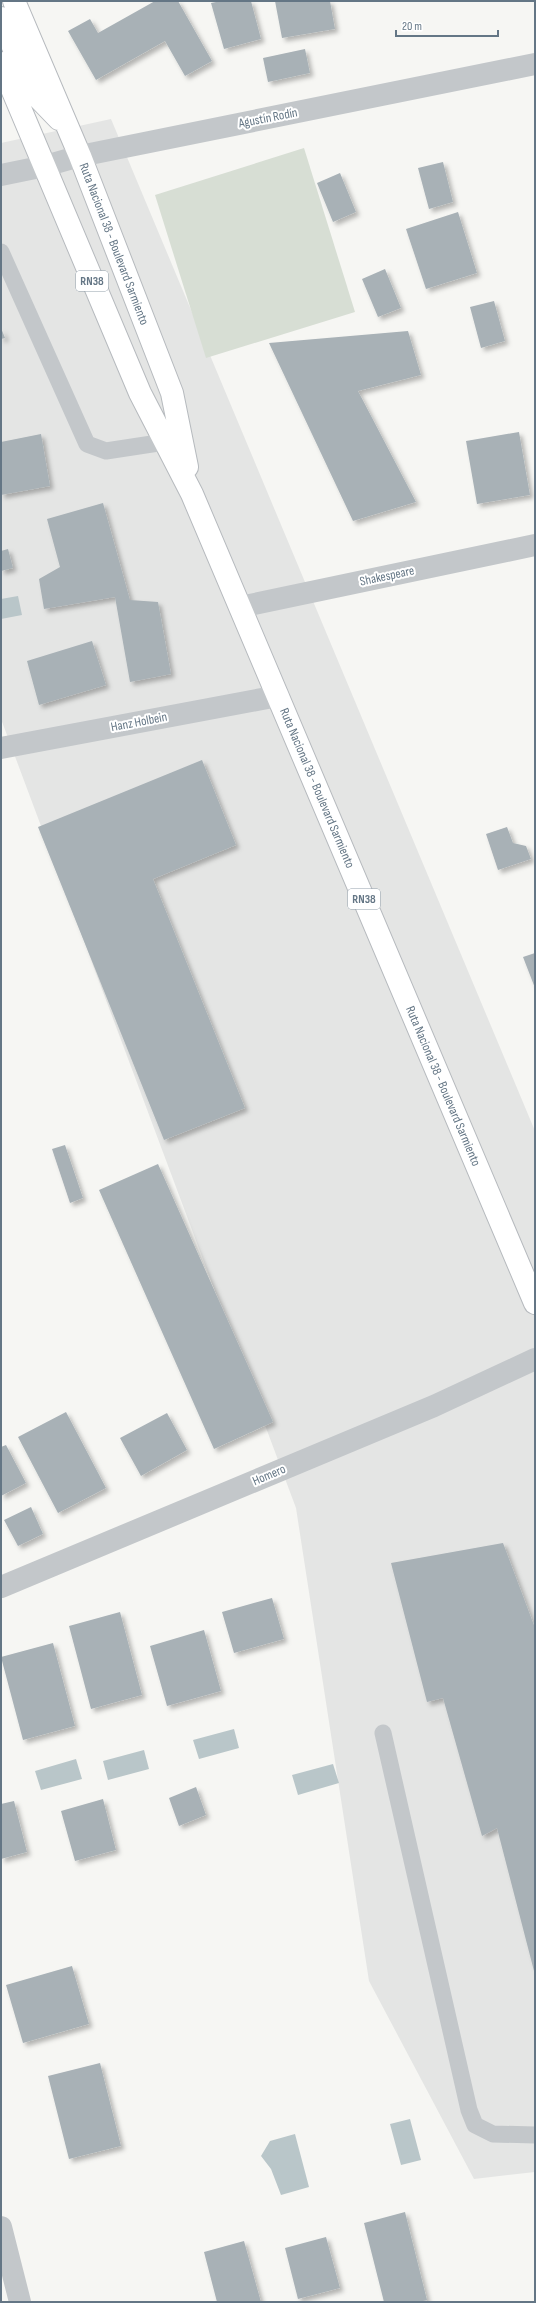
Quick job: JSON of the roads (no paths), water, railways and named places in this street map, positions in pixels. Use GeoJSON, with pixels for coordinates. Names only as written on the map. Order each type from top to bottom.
{"type":"FeatureCollection","features":[{"type":"Feature","properties":{"kind":"main road","name":"Ruta Nacional 38 - Boulevard Sarmiento"},"geometry":{"type":"LineString","coordinates":[[14,1],[80,156],[172,393],[192,494]]}},
{"type":"Feature","properties":{"kind":"main road"},"geometry":{"type":"LineString","coordinates":[[1,18],[31,90],[67,126]]}},
{"type":"Feature","properties":{"kind":"main road","name":"Ruta Nacional 38 - Boulevard Sarmiento"},"geometry":{"type":"LineString","coordinates":[[1,63],[137,386],[192,494],[535,1303]]}},
{"type":"Feature","properties":{"kind":"street","name":"Agustín Rodín"},"geometry":{"type":"LineString","coordinates":[[1,175],[45,166],[80,156],[535,64]]}},
{"type":"Feature","properties":{"kind":"street","name":"Shakespeare"},"geometry":{"type":"LineString","coordinates":[[240,606],[535,545]]}},
{"type":"Feature","properties":{"kind":"street","name":"Hanz Holbein"},"geometry":{"type":"LineString","coordinates":[[1,748],[278,696]]}},
{"type":"Feature","properties":{"kind":"street","name":"Homero"},"geometry":{"type":"LineString","coordinates":[[1,1587],[434,1406],[535,1359]]}},
{"type":"Feature","properties":{"kind":"street"},"geometry":{"type":"LineString","coordinates":[[1,2227],[20,2302]]}},
{"type":"Feature","properties":{"kind":"lane"},"geometry":{"type":"LineString","coordinates":[[1,252],[86,444],[106,451],[165,442]]}},
{"type":"Feature","properties":{"kind":"lane"},"geometry":{"type":"LineString","coordinates":[[383,1733],[469,2110],[475,2125],[493,2134],[535,2135]]}}]}
